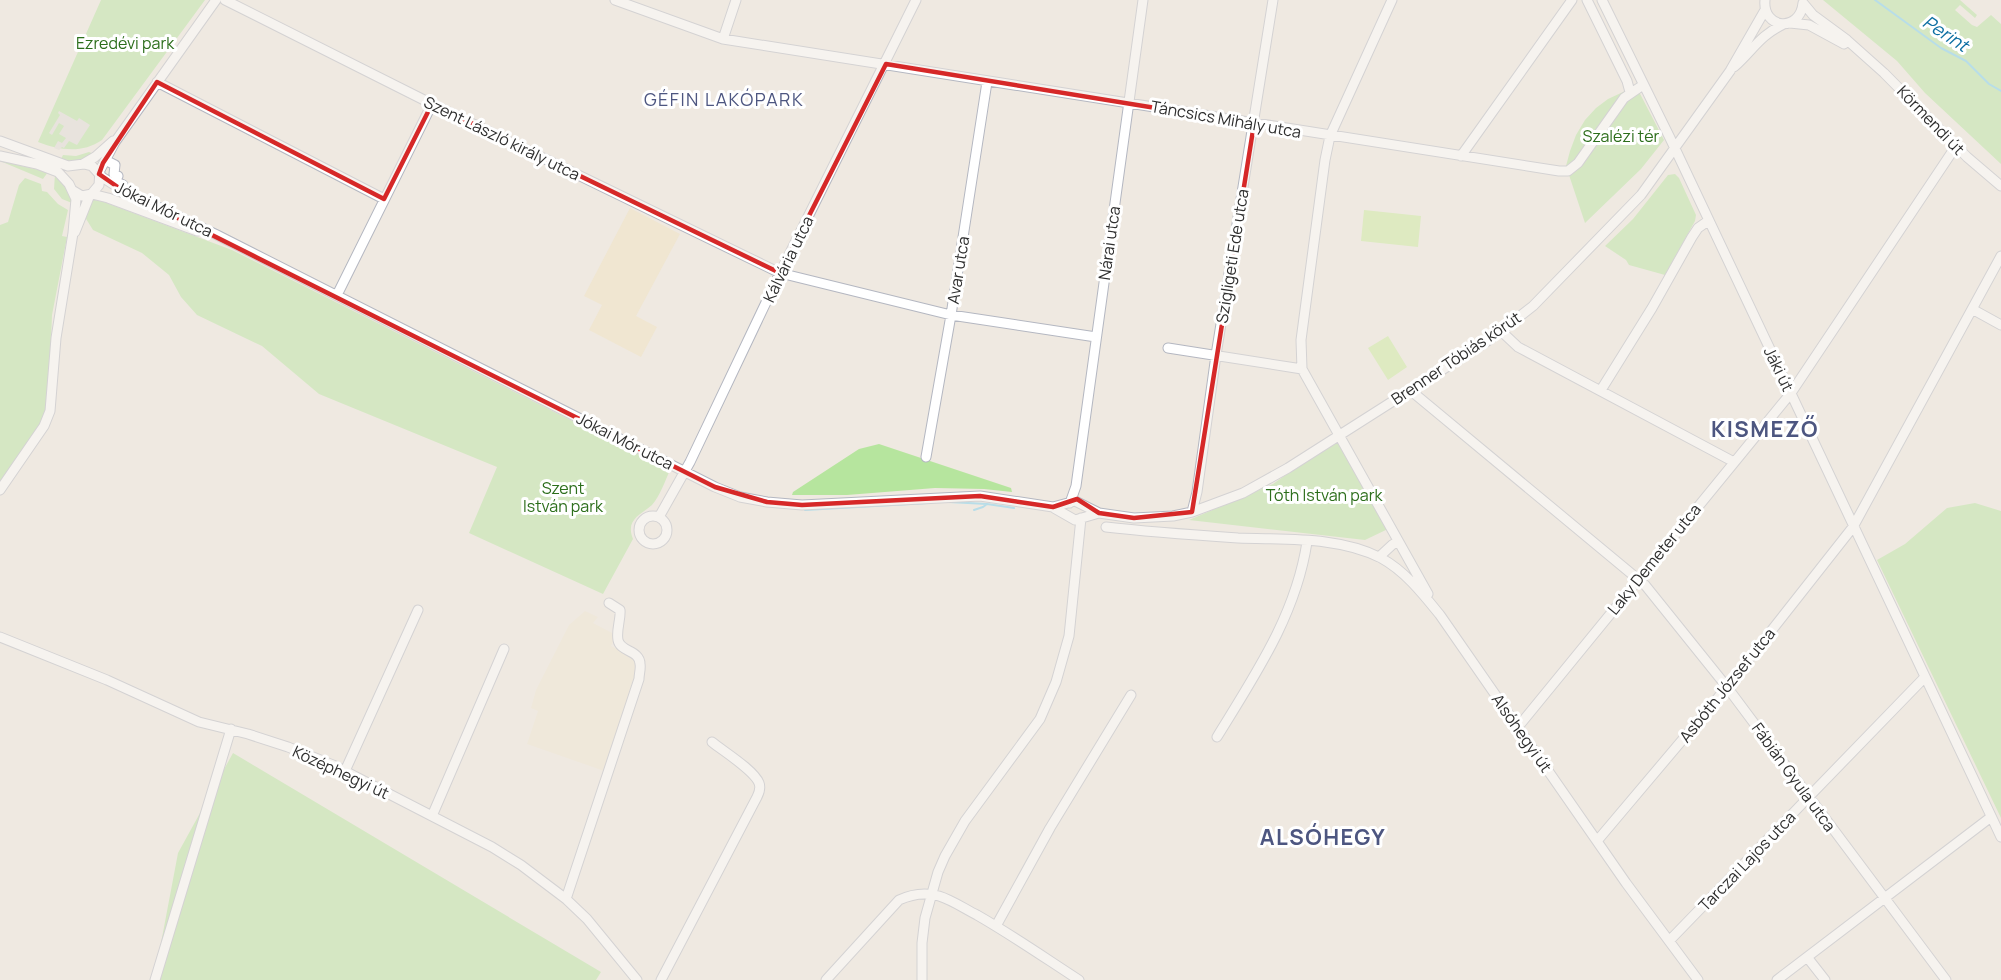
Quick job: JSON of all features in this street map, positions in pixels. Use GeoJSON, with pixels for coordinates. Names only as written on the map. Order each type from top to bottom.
{"type":"FeatureCollection","features":[{"type":"Feature","properties":{"kind":"street"},"geometry":{"type":"LineString","coordinates":[[70,249],[84,209],[99,185],[99,174],[105,159],[122,131],[216,0]]}},
{"type":"Feature","properties":{"kind":"street","name":"Szent László király utca"},"geometry":{"type":"LineString","coordinates":[[225,0],[432,104],[780,273],[951,315],[1096,337]]}},
{"type":"Feature","properties":{"kind":"street","name":"Táncsics Mihály utca"},"geometry":{"type":"LineString","coordinates":[[615,0],[723,39],[1552,170],[1568,171],[1578,163],[1630,92]]}},
{"type":"Feature","properties":{"kind":"street"},"geometry":{"type":"LineString","coordinates":[[723,39],[736,0]]}},
{"type":"Feature","properties":{"kind":"street","name":"Kálvária utca"},"geometry":{"type":"LineString","coordinates":[[659,517],[684,471],[916,0]]}},
{"type":"Feature","properties":{"kind":"street","name":"Nárai utca"},"geometry":{"type":"LineString","coordinates":[[1069,503],[1076,486],[1143,0]]}},
{"type":"Feature","properties":{"kind":"street","name":"Szigligeti Ede utca"},"geometry":{"type":"LineString","coordinates":[[1192,512],[1197,492],[1216,356],[1273,0]]}},
{"type":"Feature","properties":{"kind":"street"},"geometry":{"type":"LineString","coordinates":[[1392,0],[1330,136],[1323,171],[1301,340],[1302,369],[1440,615]]}},
{"type":"Feature","properties":{"kind":"street"},"geometry":{"type":"LineString","coordinates":[[1461,156],[1572,0]]}},
{"type":"Feature","properties":{"kind":"street"},"geometry":{"type":"LineString","coordinates":[[1587,0],[1627,81],[1630,92],[1642,85]]}},
{"type":"Feature","properties":{"kind":"street","name":"Jáki út"},"geometry":{"type":"LineString","coordinates":[[1602,0],[2001,837]]}},
{"type":"Feature","properties":{"kind":"street"},"geometry":{"type":"LineString","coordinates":[[1765,3],[1771,19],[1787,23],[1798,17],[1803,2]]}},
{"type":"Feature","properties":{"kind":"street","name":"Körmendi út"},"geometry":{"type":"LineString","coordinates":[[1803,2],[1813,15],[1897,85],[1956,146],[2001,186]]}},
{"type":"Feature","properties":{"kind":"street","name":"Brenner Tóbiás körút"},"geometry":{"type":"LineString","coordinates":[[1076,518],[1099,513],[1134,518],[1173,516],[1192,512],[1243,493],[1265,482],[1502,332],[1533,306],[1641,195],[1730,71],[1765,3]]}},
{"type":"Feature","properties":{"kind":"street","name":"Körmendi út"},"geometry":{"type":"LineString","coordinates":[[1787,23],[1809,25],[1862,54]]}},
{"type":"Feature","properties":{"kind":"street","name":"Brenner Tóbiás körút"},"geometry":{"type":"LineString","coordinates":[[1730,71],[1748,54],[1761,37],[1787,23]]}},
{"type":"Feature","properties":{"kind":"street"},"geometry":{"type":"LineString","coordinates":[[157,82],[384,199]]}},
{"type":"Feature","properties":{"kind":"street","name":"Avar utca"},"geometry":{"type":"LineString","coordinates":[[926,457],[951,315],[987,82]]}},
{"type":"Feature","properties":{"kind":"street"},"geometry":{"type":"LineString","coordinates":[[337,295],[432,104]]}},
{"type":"Feature","properties":{"kind":"street"},"geometry":{"type":"LineString","coordinates":[[0,490],[44,426],[50,411],[56,338],[76,199],[71,187],[70,174],[79,165],[95,157],[122,131]]}},
{"type":"Feature","properties":{"kind":"street"},"geometry":{"type":"LineString","coordinates":[[0,141],[68,166],[93,166],[99,174]]}},
{"type":"Feature","properties":{"kind":"street","name":"Laky Demeter utca"},"geometry":{"type":"LineString","coordinates":[[1518,727],[1791,393],[1956,146]]}},
{"type":"Feature","properties":{"kind":"street"},"geometry":{"type":"LineString","coordinates":[[0,156],[9,160],[37,164],[56,171],[82,196],[92,194]]}},
{"type":"Feature","properties":{"kind":"street"},"geometry":{"type":"LineString","coordinates":[[109,162],[115,165],[114,174],[118,176],[115,181],[142,194],[168,212]]}},
{"type":"Feature","properties":{"kind":"street","name":"Jókai Mór utca"},"geometry":{"type":"LineString","coordinates":[[99,174],[122,190],[337,295],[715,487],[740,497],[767,502],[819,504],[980,496],[1053,507],[1076,518]]}},
{"type":"Feature","properties":{"kind":"street","name":"Jókai Mór utca"},"geometry":{"type":"LineString","coordinates":[[92,194],[230,242]]}},
{"type":"Feature","properties":{"kind":"street"},"geometry":{"type":"LineString","coordinates":[[1601,390],[1652,308],[1692,237],[1698,228],[1708,221]]}},
{"type":"Feature","properties":{"kind":"street","name":"Asbóth József utca"},"geometry":{"type":"LineString","coordinates":[[1597,841],[1727,687],[1853,527],[2001,256]]}},
{"type":"Feature","properties":{"kind":"street"},"geometry":{"type":"LineString","coordinates":[[1972,309],[2001,325]]}},
{"type":"Feature","properties":{"kind":"street"},"geometry":{"type":"LineString","coordinates":[[1502,332],[1518,347],[1734,462]]}},
{"type":"Feature","properties":{"kind":"street"},"geometry":{"type":"LineString","coordinates":[[1168,348],[1302,369]]}},
{"type":"Feature","properties":{"kind":"street","name":"Fábián Gyula utca"},"geometry":{"type":"LineString","coordinates":[[1410,390],[1638,578],[1727,687],[1946,980]]}},
{"type":"Feature","properties":{"kind":"street","name":"Nárai utca"},"geometry":{"type":"LineString","coordinates":[[1076,486],[1082,503]]}},
{"type":"Feature","properties":{"kind":"street","name":"Jókai Mór utca"},"geometry":{"type":"LineString","coordinates":[[1053,507],[1077,501],[1082,503]]}},
{"type":"Feature","properties":{"kind":"street"},"geometry":{"type":"LineString","coordinates":[[1069,503],[1065,510],[1076,518]]}},
{"type":"Feature","properties":{"kind":"street"},"geometry":{"type":"LineString","coordinates":[[922,980],[922,943],[938,872],[953,840],[1046,709],[1056,682],[1069,636],[1076,567],[1074,534],[1076,518],[1085,511],[1082,503]]}},
{"type":"Feature","properties":{"kind":"street","name":"Brenner Tóbiás körút"},"geometry":{"type":"LineString","coordinates":[[1082,503],[1099,513]]}},
{"type":"Feature","properties":{"kind":"street","name":"Alsóhegyi út"},"geometry":{"type":"LineString","coordinates":[[1106,527],[1164,534],[1307,542],[1350,547],[1379,557],[1406,576],[1440,615],[1597,841],[1698,980]]}},
{"type":"Feature","properties":{"kind":"street"},"geometry":{"type":"LineString","coordinates":[[1379,557],[1398,541]]}},
{"type":"Feature","properties":{"kind":"street"},"geometry":{"type":"LineString","coordinates":[[1217,737],[1272,646],[1284,621],[1303,569],[1307,542]]}},
{"type":"Feature","properties":{"kind":"street"},"geometry":{"type":"LineString","coordinates":[[566,898],[639,679],[639,658],[621,646],[618,641],[620,610],[609,603]]}},
{"type":"Feature","properties":{"kind":"street"},"geometry":{"type":"LineString","coordinates":[[345,771],[418,610]]}},
{"type":"Feature","properties":{"kind":"street","name":"Középhegyi út"},"geometry":{"type":"LineString","coordinates":[[0,637],[107,680],[199,722],[231,729],[288,747],[345,771],[512,859],[566,898],[587,919],[636,980]]}},
{"type":"Feature","properties":{"kind":"street"},"geometry":{"type":"LineString","coordinates":[[432,816],[504,649]]}},
{"type":"Feature","properties":{"kind":"street","name":"Tarczai Lajos utca"},"geometry":{"type":"LineString","coordinates":[[1668,941],[1924,677]]}},
{"type":"Feature","properties":{"kind":"street"},"geometry":{"type":"LineString","coordinates":[[996,926],[1050,828],[1131,695]]}},
{"type":"Feature","properties":{"kind":"street"},"geometry":{"type":"LineString","coordinates":[[155,980],[231,729]]}},
{"type":"Feature","properties":{"kind":"street"},"geometry":{"type":"LineString","coordinates":[[661,980],[760,790],[759,783],[752,773],[712,742]]}},
{"type":"Feature","properties":{"kind":"street"},"geometry":{"type":"LineString","coordinates":[[1776,980],[1991,817]]}},
{"type":"Feature","properties":{"kind":"street"},"geometry":{"type":"LineString","coordinates":[[825,980],[899,900],[915,894],[940,896],[996,926],[1079,980]]}},
{"type":"Feature","properties":{"kind":"street"},"geometry":{"type":"LineString","coordinates":[[1807,957],[1825,980]]}},
{"type":"Feature","properties":{"kind":"highlighted area"},"geometry":{"type":"Polygon","coordinates":[[[886,64],[1254,124],[1192,512],[1134,518],[1099,513],[1077,499],[1053,507],[980,496],[802,505],[767,502],[715,487],[122,190],[99,174],[103,163],[157,82],[384,199],[432,104],[780,273],[886,64]]]}},
{"type":"Feature","properties":{"kind":"shaded area"},"geometry":{"type":"Polygon","coordinates":[[[59,111],[77,121],[79,118],[90,125],[77,145],[69,141],[64,148],[59,150],[54,148],[58,141],[62,143],[66,138],[59,134],[64,126],[59,123],[52,135],[49,133],[60,115],[59,111]]]}},
{"type":"Feature","properties":{"kind":"shaded area"},"geometry":{"type":"Polygon","coordinates":[[[630,208],[680,234],[636,316],[657,327],[641,357],[589,330],[602,305],[584,296],[630,208]]]}},
{"type":"Feature","properties":{"kind":"shaded area"},"geometry":{"type":"Polygon","coordinates":[[[585,611],[598,617],[593,623],[616,635],[611,646],[637,659],[635,682],[607,772],[527,744],[538,711],[531,708],[536,690],[569,625],[585,611]]]}},
{"type":"Feature","properties":{"kind":"green space","name":"Ezredévi park"},"geometry":{"type":"Polygon","coordinates":[[[101,0],[205,0],[102,140],[78,149],[54,147],[38,142],[101,0]]]}},
{"type":"Feature","properties":{"kind":"green space"},"geometry":{"type":"Polygon","coordinates":[[[1823,0],[1960,0],[1977,15],[1975,18],[1960,5],[1955,10],[1972,25],[1977,27],[1991,15],[2001,24],[2001,164],[1925,93],[1897,61],[1823,0]]]}},
{"type":"Feature","properties":{"kind":"green space","name":"Szalézi tér"},"geometry":{"type":"Polygon","coordinates":[[[1636,86],[1664,140],[1641,169],[1585,223],[1566,166],[1570,151],[1585,120],[1596,108],[1608,99],[1636,86]]]}},
{"type":"Feature","properties":{"kind":"green space"},"geometry":{"type":"Polygon","coordinates":[[[89,152],[94,154],[82,160],[61,159],[63,155],[76,156],[89,152]]]}},
{"type":"Feature","properties":{"kind":"green space"},"geometry":{"type":"Polygon","coordinates":[[[0,161],[48,172],[43,179],[0,161]]]}},
{"type":"Feature","properties":{"kind":"green space"},"geometry":{"type":"Polygon","coordinates":[[[55,174],[66,187],[72,203],[62,199],[54,189],[55,174]]]}},
{"type":"Feature","properties":{"kind":"green space"},"geometry":{"type":"Polygon","coordinates":[[[1675,174],[1696,215],[1695,221],[1665,275],[1629,265],[1626,260],[1605,246],[1633,219],[1668,175],[1675,174]]]}},
{"type":"Feature","properties":{"kind":"green space"},"geometry":{"type":"Polygon","coordinates":[[[25,178],[41,184],[42,191],[47,192],[58,204],[68,210],[62,236],[67,237],[69,227],[52,315],[49,395],[46,410],[38,428],[0,483],[0,225],[8,222],[19,185],[25,178]]]}},
{"type":"Feature","properties":{"kind":"green space","name":"Szent István park"},"geometry":{"type":"Polygon","coordinates":[[[90,199],[104,202],[232,250],[670,470],[655,502],[635,518],[631,527],[633,539],[603,594],[469,533],[497,467],[319,394],[262,346],[197,315],[181,297],[169,275],[142,253],[93,230],[83,214],[90,199]]]}},
{"type":"Feature","properties":{"kind":"green space"},"geometry":{"type":"Polygon","coordinates":[[[1364,210],[1421,216],[1418,247],[1361,241],[1364,210]]]}},
{"type":"Feature","properties":{"kind":"green space"},"geometry":{"type":"Polygon","coordinates":[[[1388,336],[1407,367],[1388,380],[1368,348],[1388,336]]]}},
{"type":"Feature","properties":{"kind":"green space","name":"Tóth István park"},"geometry":{"type":"Polygon","coordinates":[[[1336,439],[1390,528],[1365,540],[1189,520],[1273,484],[1336,439]]]}},
{"type":"Feature","properties":{"kind":"green space"},"geometry":{"type":"Polygon","coordinates":[[[879,444],[1011,488],[1012,492],[935,488],[847,495],[792,495],[793,492],[859,449],[879,444]]]}},
{"type":"Feature","properties":{"kind":"green space"},"geometry":{"type":"Polygon","coordinates":[[[1975,503],[2001,511],[2001,818],[1877,560],[1905,544],[1947,508],[1975,503]]]}},
{"type":"Feature","properties":{"kind":"green space"},"geometry":{"type":"Polygon","coordinates":[[[233,753],[601,972],[596,980],[154,980],[178,853],[233,753]]]}},
{"type":"Feature","properties":{"kind":"waterway","name":"Perint"},"geometry":{"type":"LineString","coordinates":[[1875,0],[1941,48],[1966,61],[1989,84],[2001,91]]}},
{"type":"Feature","properties":{"kind":"waterway"},"geometry":{"type":"LineString","coordinates":[[949,502],[1014,508]]}},
{"type":"Feature","properties":{"kind":"waterway"},"geometry":{"type":"LineString","coordinates":[[805,510],[928,503]]}},
{"type":"Feature","properties":{"kind":"waterway"},"geometry":{"type":"LineString","coordinates":[[974,510],[987,504]]}},
{"type":"Feature","properties":{"kind":"district","name":"GÉFIN LAKÓPARK"},"geometry":{"type":"Point","coordinates":[724,99]}},
{"type":"Feature","properties":{"kind":"district","name":"KISMEZŐ"},"geometry":{"type":"Point","coordinates":[1765,429]}},
{"type":"Feature","properties":{"kind":"district","name":"ALSÓHEGY"},"geometry":{"type":"Point","coordinates":[1323,837]}}]}
